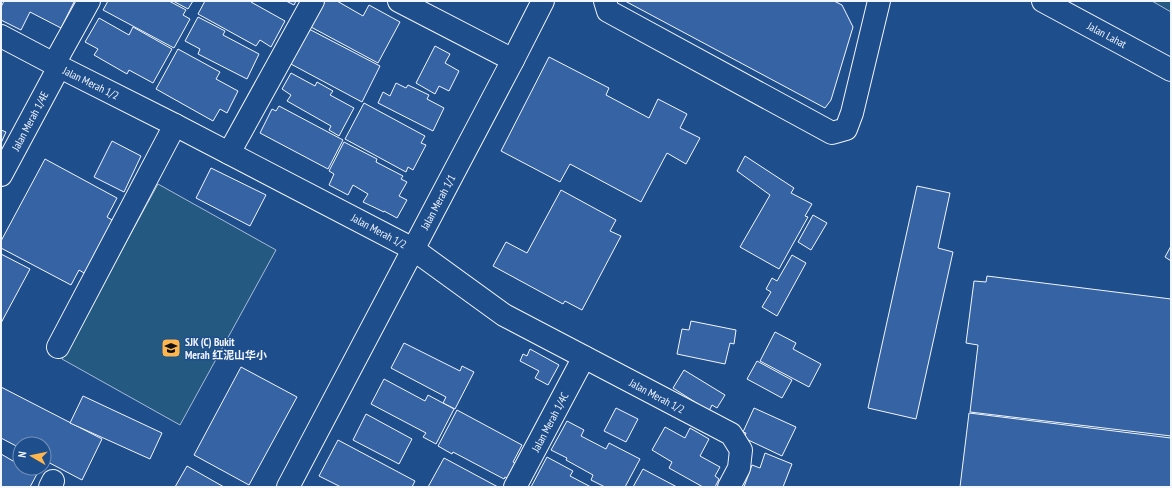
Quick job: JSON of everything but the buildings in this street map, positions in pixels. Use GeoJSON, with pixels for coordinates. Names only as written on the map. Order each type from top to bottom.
{"type":"FeatureCollection","features":[{"type":"Feature","properties":{"kind":"street","name":"Jalan Merah 1/4E"},"geometry":{"type":"LineString","coordinates":[[1,175],[89,1]]}},
{"type":"Feature","properties":{"kind":"street"},"geometry":{"type":"LineString","coordinates":[[229,153],[313,1]]}},
{"type":"Feature","properties":{"kind":"street"},"geometry":{"type":"LineString","coordinates":[[399,1],[513,60]]}},
{"type":"Feature","properties":{"kind":"street","name":"Jalan Merah 1/1"},"geometry":{"type":"LineString","coordinates":[[288,487],[543,1]]}},
{"type":"Feature","properties":{"kind":"street"},"geometry":{"type":"LineString","coordinates":[[605,1],[608,11],[832,133],[846,129],[852,113],[879,1]]}},
{"type":"Feature","properties":{"kind":"street","name":"Jalan Lahat"},"geometry":{"type":"LineString","coordinates":[[1043,1],[1171,70]]}},
{"type":"Feature","properties":{"kind":"street","name":"Jalan Merah 1/2"},"geometry":{"type":"LineString","coordinates":[[1,36],[56,66],[175,125],[413,249],[504,315],[731,434],[741,450],[739,468],[729,487]]}},
{"type":"Feature","properties":{"kind":"street"},"geometry":{"type":"LineString","coordinates":[[58,346],[175,125]]}},
{"type":"Feature","properties":{"kind":"street","name":"Jalan Merah 1/4C"},"geometry":{"type":"LineString","coordinates":[[515,487],[584,357]]}},
{"type":"Feature","properties":{"kind":"shaded area"},"geometry":{"type":"Polygon","coordinates":[[[1152,1],[1171,1],[1171,12],[1152,1]]]}},
{"type":"Feature","properties":{"kind":"shaded area"},"geometry":{"type":"Polygon","coordinates":[[[158,184],[276,250],[180,425],[62,359],[158,184]]]}},
{"type":"Feature","properties":{"kind":"place","name":"SJK (C) Bukit Merah 红泥山华小"},"geometry":{"type":"Point","coordinates":[171,348]}}]}
